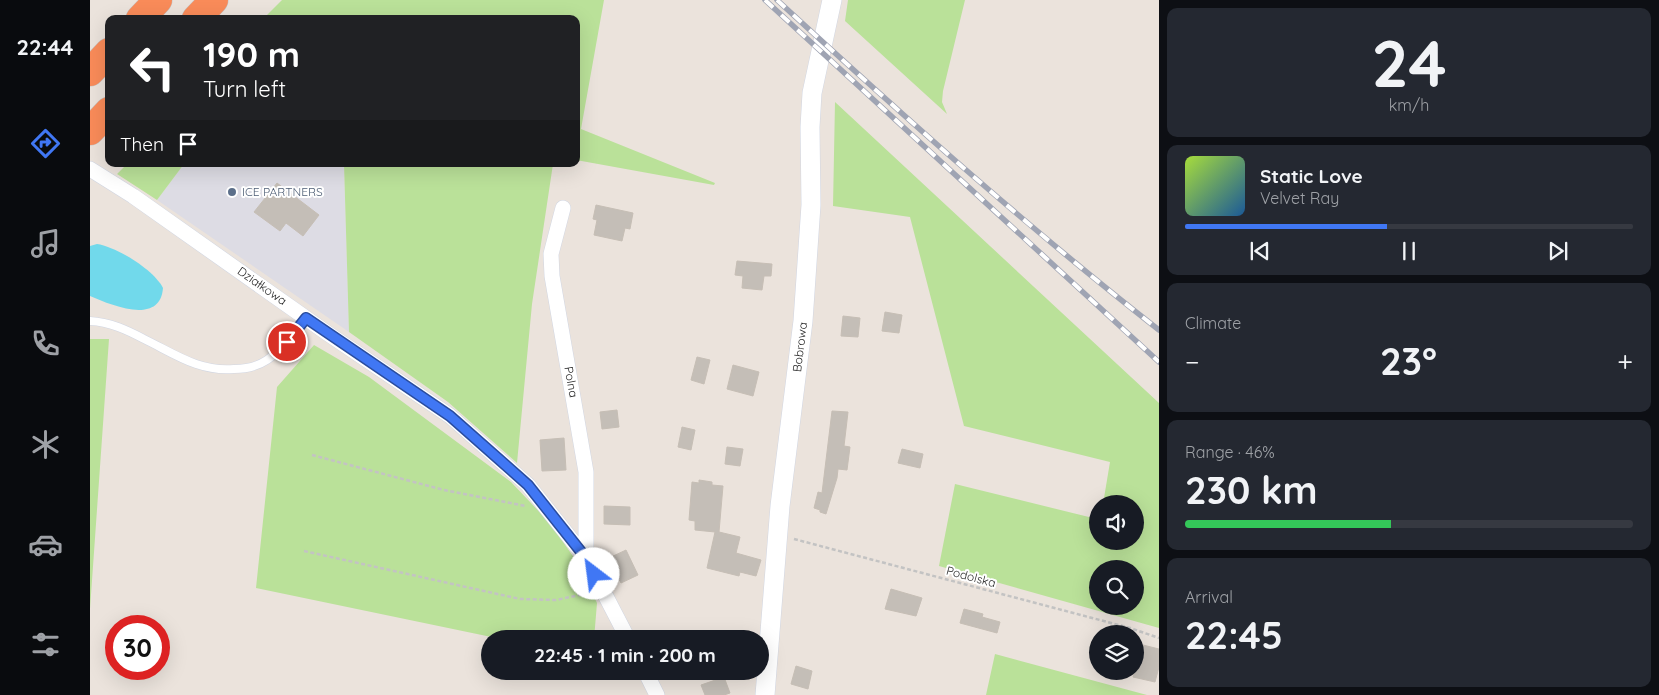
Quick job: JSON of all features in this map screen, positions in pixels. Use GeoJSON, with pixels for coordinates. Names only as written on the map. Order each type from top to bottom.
{"type":"FeatureCollection","features":[{"type":"Feature","properties":{"kind":"highway"},"geometry":{"type":"LineString","coordinates":[[144,15],[158,0]]}},
{"type":"Feature","properties":{"kind":"highway"},"geometry":{"type":"LineString","coordinates":[[200,15],[214,0]]}},
{"type":"Feature","properties":{"kind":"highway"},"geometry":{"type":"LineString","coordinates":[[90,72],[105,56]]}},
{"type":"Feature","properties":{"kind":"highway"},"geometry":{"type":"LineString","coordinates":[[90,130],[105,115]]}},
{"type":"Feature","properties":{"kind":"street","name":"Bobrowa"},"geometry":{"type":"LineString","coordinates":[[765,695],[778,535],[803,321],[810,205],[812,103],[832,0]]}},
{"type":"Feature","properties":{"kind":"street","name":"Działkowa"},"geometry":{"type":"LineString","coordinates":[[90,169],[133,196],[306,318],[450,416],[528,485],[586,558],[623,630]]}},
{"type":"Feature","properties":{"kind":"street","name":"Polna"},"geometry":{"type":"LineString","coordinates":[[563,208],[551,254],[586,472],[586,558]]}},
{"type":"Feature","properties":{"kind":"street"},"geometry":{"type":"LineString","coordinates":[[649,680],[657,695]]}},
{"type":"Feature","properties":{"kind":"lane"},"geometry":{"type":"LineString","coordinates":[[90,321],[124,329],[195,365],[219,370],[246,369],[266,361],[287,342],[306,318]]}},
{"type":"Feature","properties":{"kind":"path"},"geometry":{"type":"LineString","coordinates":[[312,454],[444,490],[548,510]]}},
{"type":"Feature","properties":{"kind":"path","name":"Podolska"},"geometry":{"type":"LineString","coordinates":[[778,535],[1130,628],[1159,638]]}},
{"type":"Feature","properties":{"kind":"path"},"geometry":{"type":"LineString","coordinates":[[304,551],[520,600],[556,600],[602,590]]}},
{"type":"Feature","properties":{"kind":"shaded area"},"geometry":{"type":"Polygon","coordinates":[[[182,167],[344,167],[349,332],[157,200],[182,167]]]}},
{"type":"Feature","properties":{"kind":"green space"},"geometry":{"type":"Polygon","coordinates":[[[282,0],[604,0],[581,129],[715,183],[714,185],[580,161],[580,15],[267,15],[282,0]]]}},
{"type":"Feature","properties":{"kind":"green space"},"geometry":{"type":"Polygon","coordinates":[[[848,0],[965,0],[943,91],[942,102],[947,114],[845,21],[848,0]]]}},
{"type":"Feature","properties":{"kind":"green space"},"geometry":{"type":"Polygon","coordinates":[[[835,102],[1159,403],[1159,628],[1113,615],[1144,615],[1144,560],[1089,560],[1089,608],[939,566],[955,484],[1089,517],[1089,550],[1144,550],[1144,495],[1104,495],[1110,462],[964,426],[910,217],[833,206],[835,102]]]}},
{"type":"Feature","properties":{"kind":"green space"},"geometry":{"type":"Polygon","coordinates":[[[124,167],[182,167],[157,200],[117,174],[124,167]]]}},
{"type":"Feature","properties":{"kind":"green space"},"geometry":{"type":"Polygon","coordinates":[[[344,167],[553,167],[532,304],[517,463],[448,402],[349,332],[344,167]]]}},
{"type":"Feature","properties":{"kind":"green space"},"geometry":{"type":"Polygon","coordinates":[[[90,339],[109,339],[90,609],[90,339]]]}},
{"type":"Feature","properties":{"kind":"green space"},"geometry":{"type":"Polygon","coordinates":[[[314,345],[369,377],[511,482],[550,523],[577,562],[597,603],[595,630],[481,630],[481,635],[256,588],[277,387],[314,345]]]}},
{"type":"Feature","properties":{"kind":"green space"},"geometry":{"type":"Polygon","coordinates":[[[995,654],[1147,695],[986,695],[995,654]]]}},
{"type":"Feature","properties":{"kind":"water"},"geometry":{"type":"Polygon","coordinates":[[[97,244],[124,254],[152,274],[163,288],[160,300],[153,307],[144,310],[133,310],[90,296],[90,246],[97,244]]]}},
{"type":"Feature","properties":{"kind":"building"},"geometry":{"type":"Polygon","coordinates":[[[277,183],[319,215],[303,236],[286,223],[280,231],[254,212],[277,183]]]}},
{"type":"Feature","properties":{"kind":"building"},"geometry":{"type":"Polygon","coordinates":[[[596,205],[633,213],[630,229],[625,228],[622,241],[594,235],[597,220],[593,219],[596,205]]]}},
{"type":"Feature","properties":{"kind":"building"},"geometry":{"type":"Polygon","coordinates":[[[737,261],[772,264],[771,276],[764,276],[762,290],[742,288],[743,276],[735,275],[737,261]]]}},
{"type":"Feature","properties":{"kind":"building"},"geometry":{"type":"Polygon","coordinates":[[[885,312],[902,315],[899,333],[882,331],[885,312]]]}},
{"type":"Feature","properties":{"kind":"building"},"geometry":{"type":"Polygon","coordinates":[[[843,316],[860,318],[858,337],[841,336],[843,316]]]}},
{"type":"Feature","properties":{"kind":"building"},"geometry":{"type":"Polygon","coordinates":[[[697,357],[710,360],[704,384],[691,380],[697,357]]]}},
{"type":"Feature","properties":{"kind":"building"},"geometry":{"type":"Polygon","coordinates":[[[733,365],[759,372],[753,396],[727,389],[733,365]]]}},
{"type":"Feature","properties":{"kind":"building"},"geometry":{"type":"Polygon","coordinates":[[[617,410],[619,427],[602,429],[600,412],[617,410]]]}},
{"type":"Feature","properties":{"kind":"building"},"geometry":{"type":"Polygon","coordinates":[[[832,411],[848,412],[844,446],[850,447],[847,470],[838,469],[826,514],[814,508],[818,492],[822,493],[832,411]]]}},
{"type":"Feature","properties":{"kind":"building"},"geometry":{"type":"Polygon","coordinates":[[[682,427],[695,430],[691,450],[678,447],[682,427]]]}},
{"type":"Feature","properties":{"kind":"building"},"geometry":{"type":"Polygon","coordinates":[[[564,438],[566,470],[542,471],[540,440],[564,438]]]}},
{"type":"Feature","properties":{"kind":"building"},"geometry":{"type":"Polygon","coordinates":[[[727,447],[743,449],[740,466],[725,464],[727,447]]]}},
{"type":"Feature","properties":{"kind":"building"},"geometry":{"type":"Polygon","coordinates":[[[902,449],[923,454],[920,468],[898,463],[902,449]]]}},
{"type":"Feature","properties":{"kind":"building"},"geometry":{"type":"Polygon","coordinates":[[[699,480],[712,482],[712,485],[723,486],[719,532],[740,537],[736,553],[761,560],[756,576],[740,572],[739,576],[707,568],[715,532],[695,530],[695,521],[689,520],[692,482],[699,483],[699,480]]]}},
{"type":"Feature","properties":{"kind":"building"},"geometry":{"type":"Polygon","coordinates":[[[604,506],[630,507],[630,525],[604,524],[604,506]]]}},
{"type":"Feature","properties":{"kind":"building"},"geometry":{"type":"Polygon","coordinates":[[[626,550],[638,575],[621,583],[609,558],[626,550]]]}},
{"type":"Feature","properties":{"kind":"building"},"geometry":{"type":"Polygon","coordinates":[[[891,589],[922,598],[916,616],[885,609],[891,589]]]}},
{"type":"Feature","properties":{"kind":"building"},"geometry":{"type":"Polygon","coordinates":[[[964,609],[983,614],[982,617],[1000,622],[997,633],[960,623],[964,609]]]}},
{"type":"Feature","properties":{"kind":"building"},"geometry":{"type":"Polygon","coordinates":[[[1144,645],[1159,649],[1159,667],[1155,682],[1144,680],[1144,645]]]}},
{"type":"Feature","properties":{"kind":"building"},"geometry":{"type":"Polygon","coordinates":[[[796,666],[812,671],[808,689],[791,684],[796,666]]]}},
{"type":"Feature","properties":{"kind":"building"},"geometry":{"type":"Polygon","coordinates":[[[715,680],[725,680],[730,693],[724,695],[705,695],[701,685],[715,680]]]}},
{"type":"Feature","properties":{"kind":"railway"},"geometry":{"type":"LineString","coordinates":[[765,0],[1159,362]]}},
{"type":"Feature","properties":{"kind":"railway"},"geometry":{"type":"LineString","coordinates":[[777,0],[965,169],[1109,291],[1159,330]]}},
{"type":"Feature","properties":{"kind":"place","name":"ICE PARTNERS"},"geometry":{"type":"Point","coordinates":[232,192]}},
{"type":"Feature","properties":{"kind":"route"},"geometry":{"type":"LineString","coordinates":[[287,342],[306,318],[450,416],[528,485],[586,558],[594,574]]}}]}
